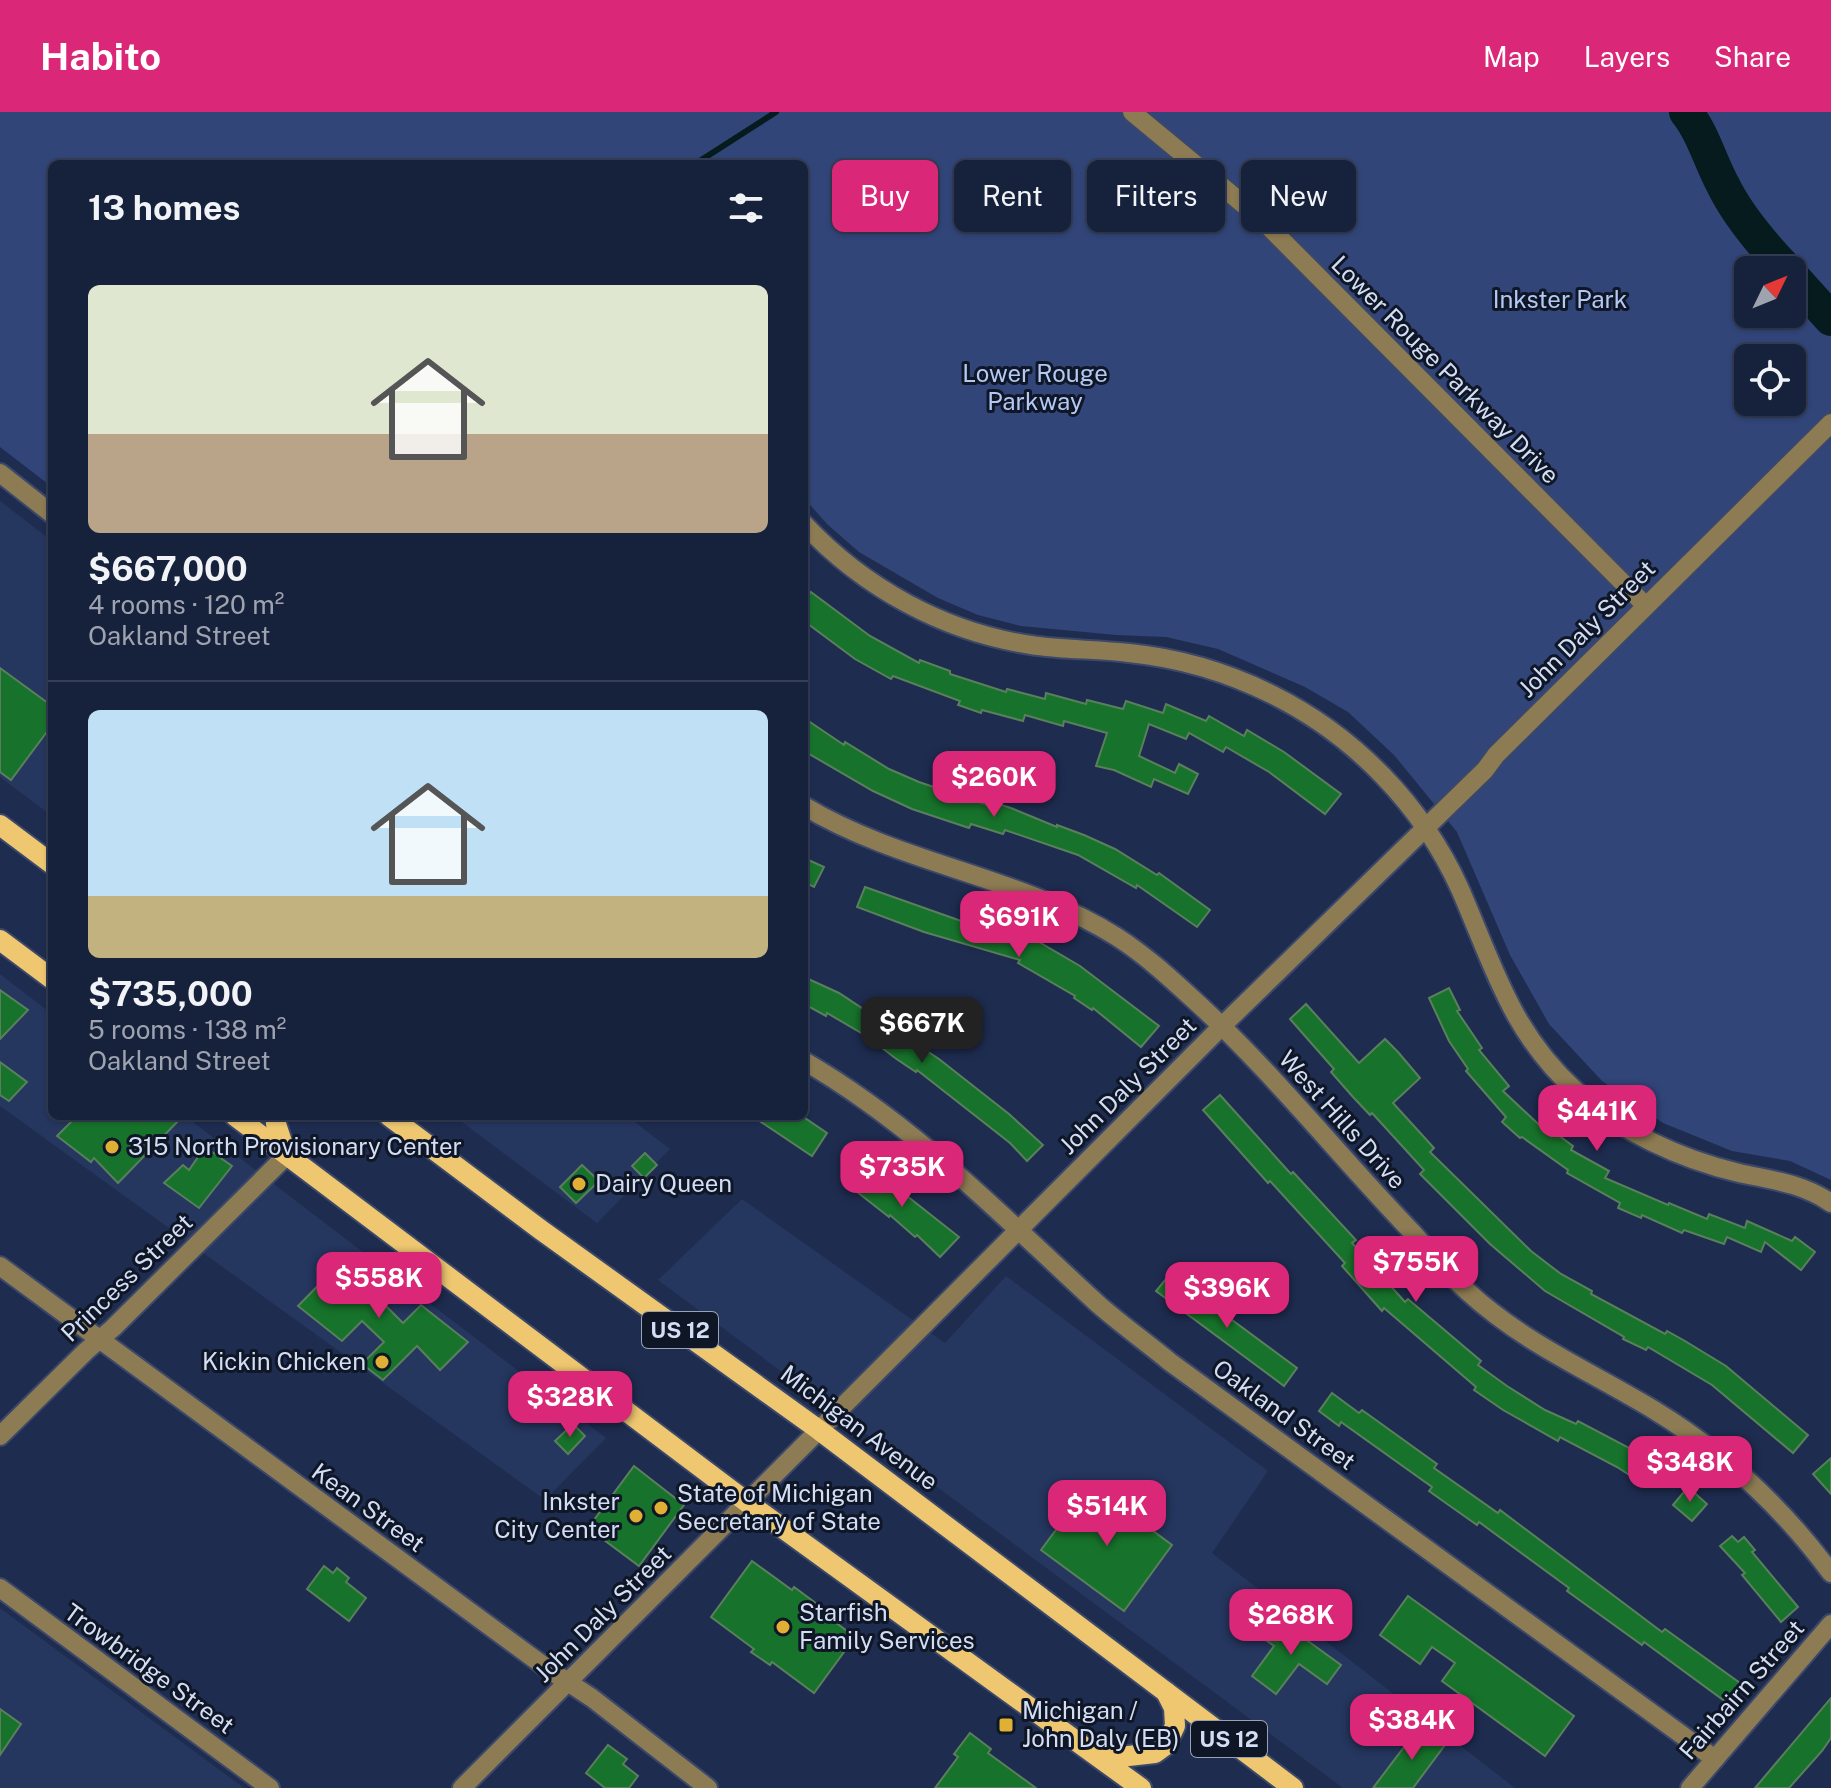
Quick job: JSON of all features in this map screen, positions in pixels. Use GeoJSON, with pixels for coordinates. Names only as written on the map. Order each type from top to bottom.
{"type":"FeatureCollection","features":[{"type":"Feature","properties":{"kind":"main road"},"geometry":{"type":"LineString","coordinates":[[0,825],[48,861]]}},
{"type":"Feature","properties":{"kind":"main road"},"geometry":{"type":"LineString","coordinates":[[0,940],[48,976]]}},
{"type":"Feature","properties":{"kind":"main road"},"geometry":{"type":"LineString","coordinates":[[240,1120],[748,1503],[1141,1788]]}},
{"type":"Feature","properties":{"kind":"main road"},"geometry":{"type":"LineString","coordinates":[[276,1120],[287,1155]]}},
{"type":"Feature","properties":{"kind":"main road","name":"Michigan Avenue"},"geometry":{"type":"LineString","coordinates":[[394,1120],[564,1247],[819,1430],[1293,1788]]}},
{"type":"Feature","properties":{"kind":"main road"},"geometry":{"type":"LineString","coordinates":[[1102,1759],[1155,1753],[1166,1745],[1175,1726],[1174,1708],[1165,1690]]}},
{"type":"Feature","properties":{"kind":"street","name":"Lower Rouge Parkway Drive"},"geometry":{"type":"LineString","coordinates":[[1132,112],[1260,218],[1645,605]]}},
{"type":"Feature","properties":{"kind":"street","name":"John Daly Street"},"geometry":{"type":"LineString","coordinates":[[462,1788],[1222,1026],[1485,770],[1496,755],[1645,605],[1831,423]]}},
{"type":"Feature","properties":{"kind":"street"},"geometry":{"type":"LineString","coordinates":[[0,473],[48,511]]}},
{"type":"Feature","properties":{"kind":"street"},"geometry":{"type":"LineString","coordinates":[[808,528],[860,575],[899,600],[950,623],[1028,645],[1162,657],[1208,668],[1276,696],[1333,731],[1395,788],[1424,827],[1459,887],[1508,1004],[1531,1040],[1577,1091],[1624,1127],[1672,1152],[1717,1167],[1801,1187],[1831,1203]]}},
{"type":"Feature","properties":{"kind":"street","name":"West Hills Drive"},"geometry":{"type":"LineString","coordinates":[[808,808],[905,853],[1033,894],[1087,919],[1144,956],[1240,1042],[1465,1289],[1533,1342],[1656,1411],[1716,1453],[1789,1522],[1831,1573]]}},
{"type":"Feature","properties":{"kind":"street","name":"Oakland Street"},"geometry":{"type":"LineString","coordinates":[[808,1064],[896,1122],[941,1158],[1102,1308],[1170,1362],[1715,1759]]}},
{"type":"Feature","properties":{"kind":"street","name":"Princess Street"},"geometry":{"type":"LineString","coordinates":[[0,1436],[287,1155]]}},
{"type":"Feature","properties":{"kind":"street","name":"Kean Street"},"geometry":{"type":"LineString","coordinates":[[0,1266],[708,1788]]}},
{"type":"Feature","properties":{"kind":"street","name":"Trowbridge Street"},"geometry":{"type":"LineString","coordinates":[[0,1588],[270,1788]]}},
{"type":"Feature","properties":{"kind":"street","name":"Fairbairn Street"},"geometry":{"type":"LineString","coordinates":[[1690,1788],[1831,1624]]}},
{"type":"Feature","properties":{"kind":"shaded area"},"geometry":{"type":"Polygon","coordinates":[[[0,501],[48,538],[48,813],[0,777],[0,501]]]}},
{"type":"Feature","properties":{"kind":"shaded area"},"geometry":{"type":"Polygon","coordinates":[[[0,974],[48,1011],[48,1120],[190,1120],[606,1438],[545,1500],[0,1106],[0,974]]]}},
{"type":"Feature","properties":{"kind":"shaded area"},"geometry":{"type":"Polygon","coordinates":[[[459,1120],[632,1120],[670,1149],[597,1223],[459,1120]]]}},
{"type":"Feature","properties":{"kind":"shaded area"},"geometry":{"type":"Polygon","coordinates":[[[742,1199],[945,1343],[1006,1276],[1268,1471],[1212,1553],[1515,1788],[1343,1788],[658,1280],[742,1199]]]}},
{"type":"Feature","properties":{"kind":"shaded area"},"geometry":{"type":"Polygon","coordinates":[[[0,1608],[244,1788],[0,1788],[0,1608]]]}},
{"type":"Feature","properties":{"kind":"green space","name":"Lower Rouge Parkway"},"geometry":{"type":"Polygon","coordinates":[[[0,112],[1831,112],[1831,1180],[1790,1161],[1732,1151],[1663,1123],[1602,1081],[1549,1024],[1510,955],[1457,832],[1394,755],[1348,712],[1305,687],[1218,649],[1166,637],[1021,626],[978,615],[938,598],[859,552],[827,524],[808,503],[808,160],[48,160],[48,484],[0,447],[0,112]]]}},
{"type":"Feature","properties":{"kind":"building"},"geometry":{"type":"Polygon","coordinates":[[[811,592],[870,636],[919,663],[920,660],[950,671],[950,674],[1006,692],[1007,689],[1045,699],[1046,693],[1086,704],[1087,700],[1123,709],[1126,701],[1163,713],[1166,704],[1206,721],[1209,716],[1244,736],[1247,730],[1284,752],[1341,794],[1325,814],[1269,772],[1226,747],[1223,752],[1189,733],[1186,739],[1149,724],[1139,756],[1175,773],[1179,764],[1198,774],[1188,794],[1154,779],[1151,787],[1114,770],[1096,766],[1107,733],[1064,721],[1063,726],[1025,715],[1023,721],[982,710],[981,713],[958,705],[960,701],[893,676],[891,679],[855,659],[808,624],[808,596],[811,592]]]}},
{"type":"Feature","properties":{"kind":"building"},"geometry":{"type":"Polygon","coordinates":[[[0,668],[48,703],[48,730],[11,780],[0,772],[0,668]]]}},
{"type":"Feature","properties":{"kind":"building"},"geometry":{"type":"Polygon","coordinates":[[[808,721],[844,745],[845,742],[889,769],[919,782],[990,806],[992,802],[1011,808],[1115,849],[1157,875],[1159,873],[1210,910],[1197,927],[1137,885],[1136,888],[1078,855],[1005,830],[1003,834],[971,824],[969,828],[912,809],[873,791],[808,753],[808,721]]]}},
{"type":"Feature","properties":{"kind":"building"},"geometry":{"type":"Polygon","coordinates":[[[808,860],[824,867],[814,887],[808,884],[808,860]]]}},
{"type":"Feature","properties":{"kind":"building"},"geometry":{"type":"Polygon","coordinates":[[[865,887],[964,922],[1032,938],[1080,966],[1159,1026],[1141,1047],[1093,1008],[1018,963],[1020,960],[924,932],[857,907],[865,887]]]}},
{"type":"Feature","properties":{"kind":"building"},"geometry":{"type":"Polygon","coordinates":[[[808,979],[839,993],[939,1059],[1043,1145],[1027,1161],[1010,1143],[917,1070],[868,1037],[827,1013],[826,1016],[808,1006],[808,979]]]}},
{"type":"Feature","properties":{"kind":"building"},"geometry":{"type":"Polygon","coordinates":[[[1449,988],[1460,1010],[1457,1011],[1482,1048],[1479,1050],[1509,1086],[1503,1091],[1551,1136],[1554,1132],[1573,1146],[1571,1150],[1609,1171],[1605,1178],[1707,1219],[1709,1214],[1745,1228],[1747,1221],[1792,1241],[1795,1237],[1815,1252],[1801,1270],[1765,1242],[1761,1252],[1727,1237],[1724,1244],[1684,1230],[1682,1233],[1618,1208],[1620,1203],[1567,1173],[1568,1170],[1502,1122],[1506,1117],[1466,1071],[1468,1069],[1449,1041],[1429,998],[1449,988]]]}},
{"type":"Feature","properties":{"kind":"building"},"geometry":{"type":"Polygon","coordinates":[[[0,990],[28,1010],[0,1039],[0,990]]]}},
{"type":"Feature","properties":{"kind":"building"},"geometry":{"type":"Polygon","coordinates":[[[1306,1004],[1359,1063],[1385,1039],[1398,1052],[1420,1078],[1393,1103],[1434,1148],[1430,1152],[1531,1251],[1561,1274],[1592,1291],[1591,1294],[1665,1334],[1667,1331],[1726,1366],[1808,1435],[1793,1453],[1712,1385],[1648,1347],[1646,1350],[1623,1339],[1545,1291],[1490,1244],[1420,1174],[1424,1170],[1372,1113],[1370,1115],[1353,1097],[1331,1072],[1334,1069],[1290,1019],[1306,1004]]]}},
{"type":"Feature","properties":{"kind":"building"},"geometry":{"type":"Polygon","coordinates":[[[0,1062],[27,1082],[9,1101],[0,1095],[0,1062]]]}},
{"type":"Feature","properties":{"kind":"building"},"geometry":{"type":"Polygon","coordinates":[[[1220,1095],[1356,1240],[1352,1243],[1405,1302],[1408,1299],[1481,1361],[1478,1365],[1507,1386],[1545,1410],[1576,1424],[1578,1421],[1656,1465],[1643,1484],[1617,1467],[1560,1437],[1558,1441],[1503,1410],[1474,1390],[1476,1387],[1384,1308],[1382,1311],[1342,1266],[1345,1263],[1203,1110],[1220,1095]]]}},
{"type":"Feature","properties":{"kind":"building","name":"315 North Provisionary Center"},"geometry":{"type":"Polygon","coordinates":[[[73,1120],[179,1120],[118,1183],[94,1158],[91,1162],[57,1136],[73,1120]]]}},
{"type":"Feature","properties":{"kind":"building"},"geometry":{"type":"Polygon","coordinates":[[[758,1120],[808,1120],[827,1133],[812,1156],[758,1120]]]}},
{"type":"Feature","properties":{"kind":"building"},"geometry":{"type":"Polygon","coordinates":[[[205,1147],[232,1166],[199,1208],[164,1183],[183,1165],[189,1170],[205,1147]]]}},
{"type":"Feature","properties":{"kind":"building"},"geometry":{"type":"Polygon","coordinates":[[[645,1153],[657,1165],[644,1178],[632,1166],[645,1153]]]}},
{"type":"Feature","properties":{"kind":"building"},"geometry":{"type":"Polygon","coordinates":[[[864,1162],[959,1237],[940,1257],[917,1235],[915,1237],[847,1184],[864,1162]]]}},
{"type":"Feature","properties":{"kind":"building","name":"Dairy Queen"},"geometry":{"type":"Polygon","coordinates":[[[582,1165],[599,1181],[576,1203],[560,1187],[582,1165]]]}},
{"type":"Feature","properties":{"kind":"building"},"geometry":{"type":"Polygon","coordinates":[[[346,1257],[390,1292],[381,1301],[403,1323],[421,1305],[468,1342],[440,1370],[417,1346],[383,1380],[362,1364],[384,1342],[362,1321],[342,1341],[298,1306],[346,1257]]]}},
{"type":"Feature","properties":{"kind":"building"},"geometry":{"type":"Polygon","coordinates":[[[1170,1274],[1297,1368],[1284,1386],[1156,1291],[1170,1274]]]}},
{"type":"Feature","properties":{"kind":"building"},"geometry":{"type":"Polygon","coordinates":[[[1332,1393],[1359,1413],[1362,1410],[1437,1464],[1434,1468],[1498,1513],[1500,1510],[1662,1632],[1665,1629],[1740,1683],[1726,1702],[1567,1591],[1569,1588],[1479,1522],[1477,1525],[1429,1491],[1432,1487],[1341,1422],[1339,1426],[1319,1411],[1332,1393]]]}},
{"type":"Feature","properties":{"kind":"building"},"geometry":{"type":"Polygon","coordinates":[[[573,1424],[585,1436],[568,1454],[555,1441],[573,1424]]]}},
{"type":"Feature","properties":{"kind":"building"},"geometry":{"type":"Polygon","coordinates":[[[1831,1458],[1831,1494],[1813,1474],[1831,1458]]]}},
{"type":"Feature","properties":{"kind":"building","name":"Inkster City Center"},"geometry":{"type":"Polygon","coordinates":[[[634,1466],[684,1505],[639,1566],[588,1528],[634,1466]]]}},
{"type":"Feature","properties":{"kind":"building"},"geometry":{"type":"Polygon","coordinates":[[[1090,1484],[1172,1545],[1124,1611],[1041,1550],[1090,1484]]]}},
{"type":"Feature","properties":{"kind":"building"},"geometry":{"type":"Polygon","coordinates":[[[1688,1487],[1707,1504],[1692,1521],[1673,1505],[1688,1487]]]}},
{"type":"Feature","properties":{"kind":"building"},"geometry":{"type":"Polygon","coordinates":[[[1732,1536],[1738,1542],[1744,1537],[1755,1550],[1752,1552],[1798,1607],[1781,1622],[1742,1575],[1745,1573],[1720,1546],[1732,1536]]]}},
{"type":"Feature","properties":{"kind":"building","name":"Starfish Family Services"},"geometry":{"type":"Polygon","coordinates":[[[752,1561],[792,1590],[794,1587],[855,1637],[814,1693],[772,1662],[770,1665],[751,1652],[754,1649],[711,1617],[752,1561]]]}},
{"type":"Feature","properties":{"kind":"building"},"geometry":{"type":"Polygon","coordinates":[[[324,1566],[333,1573],[337,1568],[349,1578],[346,1582],[366,1598],[349,1621],[307,1589],[324,1566]]]}},
{"type":"Feature","properties":{"kind":"building"},"geometry":{"type":"Polygon","coordinates":[[[1408,1596],[1574,1716],[1545,1756],[1442,1681],[1455,1663],[1432,1647],[1420,1664],[1380,1635],[1408,1596]]]}},
{"type":"Feature","properties":{"kind":"building"},"geometry":{"type":"Polygon","coordinates":[[[1272,1615],[1341,1665],[1327,1684],[1299,1664],[1276,1694],[1252,1676],[1274,1646],[1258,1634],[1272,1615]]]}},
{"type":"Feature","properties":{"kind":"building"},"geometry":{"type":"Polygon","coordinates":[[[1831,1698],[1831,1738],[1822,1751],[1789,1788],[1755,1788],[1831,1698]]]}},
{"type":"Feature","properties":{"kind":"building"},"geometry":{"type":"Polygon","coordinates":[[[0,1709],[21,1724],[0,1755],[0,1709]]]}},
{"type":"Feature","properties":{"kind":"building"},"geometry":{"type":"Polygon","coordinates":[[[1420,1726],[1445,1745],[1413,1788],[1373,1788],[1420,1726]]]}},
{"type":"Feature","properties":{"kind":"building"},"geometry":{"type":"Polygon","coordinates":[[[970,1733],[991,1749],[988,1753],[1036,1788],[935,1788],[958,1757],[954,1754],[970,1733]]]}},
{"type":"Feature","properties":{"kind":"building"},"geometry":{"type":"Polygon","coordinates":[[[608,1745],[627,1759],[623,1764],[638,1776],[629,1788],[605,1788],[586,1773],[608,1745]]]}},
{"type":"Feature","properties":{"kind":"waterway"},"geometry":{"type":"LineString","coordinates":[[701,160],[776,112]]}},
{"type":"Feature","properties":{"kind":"waterway"},"geometry":{"type":"LineString","coordinates":[[1686,112],[1736,208],[1774,256]]}},
{"type":"Feature","properties":{"kind":"waterway"},"geometry":{"type":"LineString","coordinates":[[1806,291],[1831,319]]}},
{"type":"Feature","properties":{"kind":"place","name":"315 North Provisionary Center"},"geometry":{"type":"Point","coordinates":[112,1147]}},
{"type":"Feature","properties":{"kind":"place","name":"Dairy Queen"},"geometry":{"type":"Point","coordinates":[579,1184]}},
{"type":"Feature","properties":{"kind":"place","name":"Kickin Chicken"},"geometry":{"type":"Point","coordinates":[382,1362]}},
{"type":"Feature","properties":{"kind":"place","name":"State of Michigan Secretary of State"},"geometry":{"type":"Point","coordinates":[661,1508]}},
{"type":"Feature","properties":{"kind":"place","name":"Inkster City Center"},"geometry":{"type":"Point","coordinates":[636,1516]}},
{"type":"Feature","properties":{"kind":"place","name":"Starfish Family Services"},"geometry":{"type":"Point","coordinates":[783,1627]}},
{"type":"Feature","properties":{"kind":"place","name":"Michigan / John Daly (EB)"},"geometry":{"type":"Point","coordinates":[1006,1725]}},
{"type":"Feature","properties":{"kind":"park label","name":"Inkster Park"},"geometry":{"type":"Point","coordinates":[1560,300]}}]}
